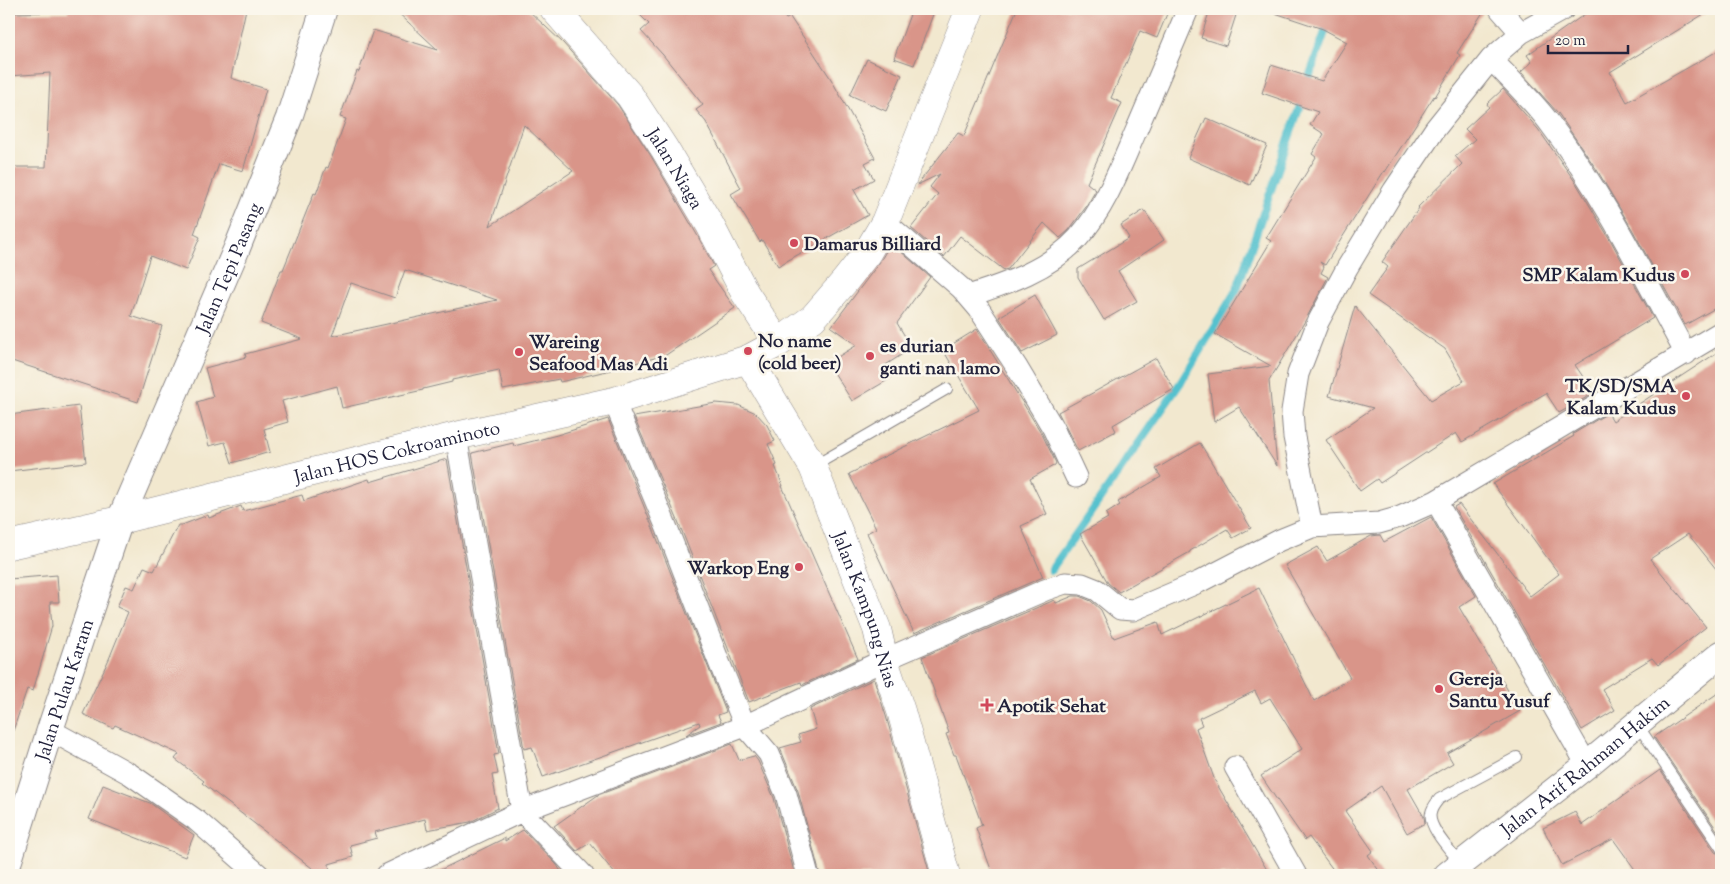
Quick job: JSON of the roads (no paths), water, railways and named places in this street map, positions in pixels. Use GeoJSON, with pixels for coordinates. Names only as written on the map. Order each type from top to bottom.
{"type":"FeatureCollection","features":[{"type":"Feature","properties":{"kind":"main road","name":"Jalan Niaga"},"geometry":{"type":"LineString","coordinates":[[554,9],[630,96],[710,225],[745,293],[778,342]]}},
{"type":"Feature","properties":{"kind":"main road","name":"Jalan HOS Cokroaminoto"},"geometry":{"type":"LineString","coordinates":[[9,545],[120,520],[456,436],[614,401],[748,359],[778,342],[813,318],[867,253],[885,222],[970,9]]}},
{"type":"Feature","properties":{"kind":"main road","name":"Jalan Kampung Nias"},"geometry":{"type":"LineString","coordinates":[[748,359],[813,467],[876,629],[901,711],[946,875]]}},
{"type":"Feature","properties":{"kind":"street","name":"Jalan Tepi Pasang"},"geometry":{"type":"LineString","coordinates":[[120,520],[241,238],[289,118],[324,9]]}},
{"type":"Feature","properties":{"kind":"street"},"geometry":{"type":"LineString","coordinates":[[968,296],[1006,284],[1036,269],[1061,253],[1084,231],[1095,216],[1115,179],[1188,9]]}},
{"type":"Feature","properties":{"kind":"street"},"geometry":{"type":"LineString","coordinates":[[1500,9],[1521,33]]}},
{"type":"Feature","properties":{"kind":"street"},"geometry":{"type":"LineString","coordinates":[[1312,527],[1294,437],[1292,411],[1298,374],[1318,322],[1347,268],[1394,190],[1435,129],[1491,59],[1521,33],[1564,9]]}},
{"type":"Feature","properties":{"kind":"street"},"geometry":{"type":"LineString","coordinates":[[1491,59],[1547,120],[1583,171],[1612,219],[1686,354]]}},
{"type":"Feature","properties":{"kind":"street"},"geometry":{"type":"LineString","coordinates":[[885,222],[968,296],[994,332],[1048,420],[1076,477]]}},
{"type":"Feature","properties":{"kind":"street"},"geometry":{"type":"LineString","coordinates":[[388,875],[522,811],[745,726],[884,660],[1045,590],[1065,583],[1082,584],[1097,590],[1120,609],[1133,610],[1198,582],[1280,540],[1312,527],[1379,523],[1400,517],[1436,501],[1721,332]]}},
{"type":"Feature","properties":{"kind":"street"},"geometry":{"type":"LineString","coordinates":[[614,401],[745,726],[769,754],[786,794],[808,875]]}},
{"type":"Feature","properties":{"kind":"street"},"geometry":{"type":"LineString","coordinates":[[456,436],[522,811],[583,875]]}},
{"type":"Feature","properties":{"kind":"street"},"geometry":{"type":"LineString","coordinates":[[1436,501],[1587,765]]}},
{"type":"Feature","properties":{"kind":"street","name":"Jalan Pulau Karam"},"geometry":{"type":"LineString","coordinates":[[9,860],[120,520]]}},
{"type":"Feature","properties":{"kind":"street","name":"Jalan Arif Rahman Hakim"},"geometry":{"type":"LineString","coordinates":[[1454,869],[1587,765],[1721,654]]}},
{"type":"Feature","properties":{"kind":"street"},"geometry":{"type":"LineString","coordinates":[[50,730],[130,774],[189,815],[259,875]]}},
{"type":"Feature","properties":{"kind":"street"},"geometry":{"type":"LineString","coordinates":[[1235,768],[1296,875]]}},
{"type":"Feature","properties":{"kind":"lane"},"geometry":{"type":"LineString","coordinates":[[813,467],[947,389]]}},
{"type":"Feature","properties":{"kind":"lane"},"geometry":{"type":"LineString","coordinates":[[1636,723],[1721,848]]}},
{"type":"Feature","properties":{"kind":"lane"},"geometry":{"type":"LineString","coordinates":[[1454,869],[1431,822],[1430,814],[1434,806],[1439,799],[1517,757]]}},
{"type":"Feature","properties":{"kind":"waterway"},"geometry":{"type":"LineString","coordinates":[[1306,86],[1333,9]]}},
{"type":"Feature","properties":{"kind":"waterway"},"geometry":{"type":"LineString","coordinates":[[1051,570],[1181,382],[1237,289],[1303,97]]}},
{"type":"Feature","properties":{"kind":"place","name":"Damarus Billiard"},"geometry":{"type":"Point","coordinates":[794,243]}},
{"type":"Feature","properties":{"kind":"place","name":"SMP Kalam Kudus"},"geometry":{"type":"Point","coordinates":[1685,274]}},
{"type":"Feature","properties":{"kind":"place","name":"No name (cold beer)"},"geometry":{"type":"Point","coordinates":[748,351]}},
{"type":"Feature","properties":{"kind":"place","name":"Wareing Seafood Mas Adi"},"geometry":{"type":"Point","coordinates":[519,352]}},
{"type":"Feature","properties":{"kind":"place","name":"es durian ganti nan lamo"},"geometry":{"type":"Point","coordinates":[870,356]}},
{"type":"Feature","properties":{"kind":"place","name":"TK/SD/SMA Kalam Kudus"},"geometry":{"type":"Point","coordinates":[1686,396]}},
{"type":"Feature","properties":{"kind":"place","name":"Warkop Eng"},"geometry":{"type":"Point","coordinates":[799,567]}},
{"type":"Feature","properties":{"kind":"place","name":"Gereja Santu Yusuf"},"geometry":{"type":"Point","coordinates":[1439,689]}},
{"type":"Feature","properties":{"kind":"place","name":"Apotik Sehat"},"geometry":{"type":"Point","coordinates":[987,705]}}]}
